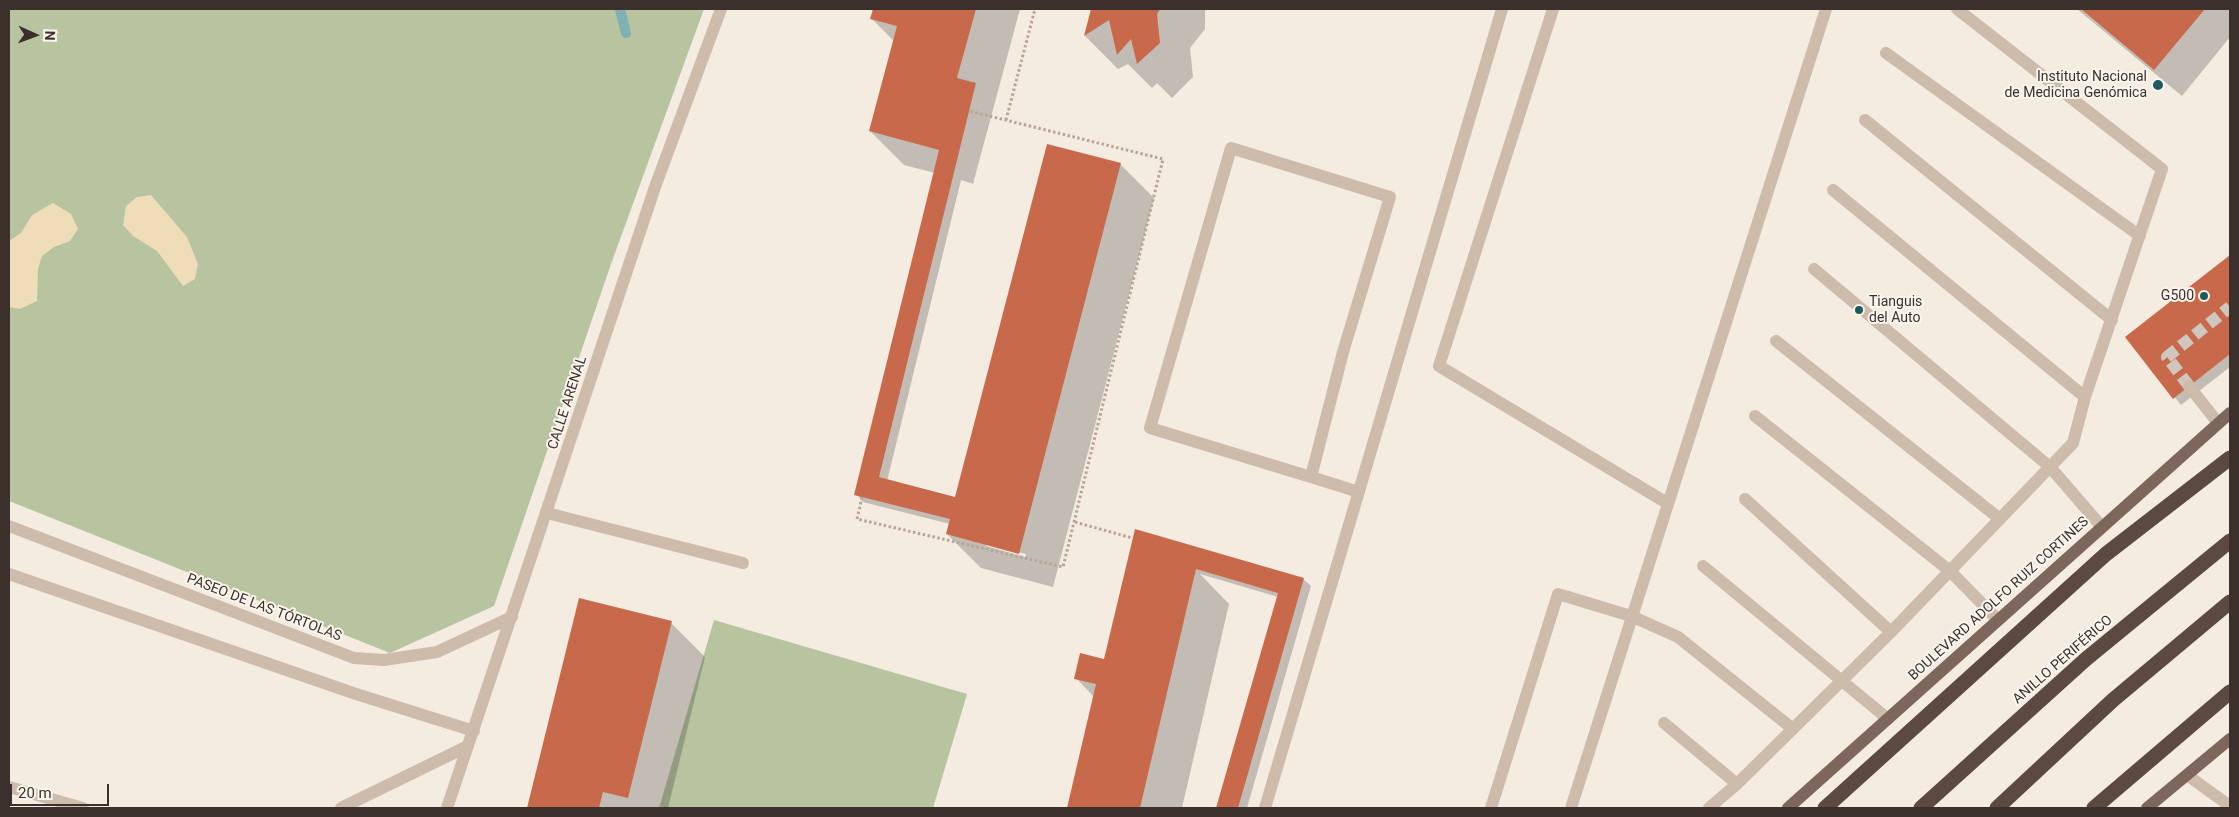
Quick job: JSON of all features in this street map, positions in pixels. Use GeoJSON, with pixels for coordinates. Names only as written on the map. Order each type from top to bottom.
{"type":"FeatureCollection","features":[{"type":"Feature","properties":{"kind":"highway"},"geometry":{"type":"LineString","coordinates":[[1825,808],[2106,554],[2230,458]]}},
{"type":"Feature","properties":{"kind":"highway","name":"ANILLO PERIFÉRICO"},"geometry":{"type":"LineString","coordinates":[[1920,808],[2086,659],[2230,541]]}},
{"type":"Feature","properties":{"kind":"highway"},"geometry":{"type":"LineString","coordinates":[[1997,808],[2113,700],[2230,602]]}},
{"type":"Feature","properties":{"kind":"highway"},"geometry":{"type":"LineString","coordinates":[[2094,808],[2230,692]]}},
{"type":"Feature","properties":{"kind":"main road","name":"BOULEVARD ADOLFO RUIZ CORTINES"},"geometry":{"type":"LineString","coordinates":[[1788,808],[2230,413]]}},
{"type":"Feature","properties":{"kind":"main road"},"geometry":{"type":"LineString","coordinates":[[2147,808],[2230,739]]}},
{"type":"Feature","properties":{"kind":"street","name":"CALLE ARENAL"},"geometry":{"type":"LineString","coordinates":[[447,808],[655,187],[721,9]]}},
{"type":"Feature","properties":{"kind":"street"},"geometry":{"type":"LineString","coordinates":[[1265,808],[1502,9]]}},
{"type":"Feature","properties":{"kind":"street"},"geometry":{"type":"LineString","coordinates":[[1552,9],[1439,366],[1667,503]]}},
{"type":"Feature","properties":{"kind":"street"},"geometry":{"type":"LineString","coordinates":[[1571,808],[1826,9]]}},
{"type":"Feature","properties":{"kind":"street"},"geometry":{"type":"LineString","coordinates":[[1709,808],[1737,784],[1892,632],[2073,443],[2085,397],[2162,169],[1957,9]]}},
{"type":"Feature","properties":{"kind":"street"},"geometry":{"type":"LineString","coordinates":[[1886,53],[2140,236]]}},
{"type":"Feature","properties":{"kind":"street"},"geometry":{"type":"LineString","coordinates":[[1865,120],[2112,320]]}},
{"type":"Feature","properties":{"kind":"street"},"geometry":{"type":"LineString","coordinates":[[1311,477],[1343,352],[1390,197],[1231,148],[1150,428],[1359,492]]}},
{"type":"Feature","properties":{"kind":"street"},"geometry":{"type":"LineString","coordinates":[[1833,190],[2085,397]]}},
{"type":"Feature","properties":{"kind":"street"},"geometry":{"type":"LineString","coordinates":[[1814,269],[2050,467],[2102,527]]}},
{"type":"Feature","properties":{"kind":"street"},"geometry":{"type":"LineString","coordinates":[[1776,341],[2000,519]]}},
{"type":"Feature","properties":{"kind":"street"},"geometry":{"type":"LineString","coordinates":[[2189,386],[2218,423]]}},
{"type":"Feature","properties":{"kind":"street"},"geometry":{"type":"LineString","coordinates":[[1755,416],[1950,571],[1998,620]]}},
{"type":"Feature","properties":{"kind":"street"},"geometry":{"type":"LineString","coordinates":[[1744,499],[1892,632]]}},
{"type":"Feature","properties":{"kind":"street"},"geometry":{"type":"LineString","coordinates":[[547,513],[743,563]]}},
{"type":"Feature","properties":{"kind":"street","name":"PASEO DE LAS TÓRTOLAS"},"geometry":{"type":"LineString","coordinates":[[9,526],[354,658],[384,660],[437,652],[512,617]]}},
{"type":"Feature","properties":{"kind":"street"},"geometry":{"type":"LineString","coordinates":[[1703,566],[1888,719]]}},
{"type":"Feature","properties":{"kind":"street"},"geometry":{"type":"LineString","coordinates":[[9,574],[356,694],[474,731]]}},
{"type":"Feature","properties":{"kind":"street"},"geometry":{"type":"LineString","coordinates":[[1491,808],[1558,594],[1631,616],[1678,637],[1793,729]]}},
{"type":"Feature","properties":{"kind":"street"},"geometry":{"type":"LineString","coordinates":[[1664,723],[1737,784]]}},
{"type":"Feature","properties":{"kind":"street"},"geometry":{"type":"LineString","coordinates":[[341,808],[468,746]]}},
{"type":"Feature","properties":{"kind":"street"},"geometry":{"type":"LineString","coordinates":[[2187,775],[2230,806]]}},
{"type":"Feature","properties":{"kind":"street"},"geometry":{"type":"LineString","coordinates":[[9,788],[82,808]]}},
{"type":"Feature","properties":{"kind":"path"},"geometry":{"type":"LineString","coordinates":[[1006,120],[1035,9]]}},
{"type":"Feature","properties":{"kind":"path"},"geometry":{"type":"LineString","coordinates":[[862,497],[857,519],[1063,567],[1163,159],[969,111]]}},
{"type":"Feature","properties":{"kind":"path"},"geometry":{"type":"LineString","coordinates":[[1075,522],[1132,538]]}},
{"type":"Feature","properties":{"kind":"green space"},"geometry":{"type":"Polygon","coordinates":[[[9,9],[704,9],[611,264],[494,606],[390,653],[9,501],[9,9]]]}},
{"type":"Feature","properties":{"kind":"green space"},"geometry":{"type":"Polygon","coordinates":[[[714,620],[967,694],[933,808],[659,808],[714,620]]]}},
{"type":"Feature","properties":{"kind":"sand"},"geometry":{"type":"Polygon","coordinates":[[[151,195],[187,237],[198,264],[195,279],[183,286],[157,251],[133,236],[123,225],[126,206],[137,197],[151,195]]]}},
{"type":"Feature","properties":{"kind":"sand"},"geometry":{"type":"Polygon","coordinates":[[[53,203],[71,214],[78,229],[70,241],[54,247],[42,256],[38,269],[37,301],[20,309],[9,307],[9,241],[21,233],[32,215],[53,203]]]}},
{"type":"Feature","properties":{"kind":"building"},"geometry":{"type":"Polygon","coordinates":[[[873,9],[976,9],[957,78],[976,83],[879,477],[955,497],[1047,144],[1121,163],[1019,554],[946,534],[950,519],[854,495],[939,150],[869,131],[897,26],[870,19],[873,9]]]}},
{"type":"Feature","properties":{"kind":"building"},"geometry":{"type":"Polygon","coordinates":[[[1091,9],[1160,9],[1157,14],[1160,43],[1137,64],[1131,39],[1117,55],[1109,20],[1084,36],[1091,9]]]}},
{"type":"Feature","properties":{"kind":"building"},"geometry":{"type":"Polygon","coordinates":[[[2081,9],[2205,9],[2154,70],[2081,9]]]}},
{"type":"Feature","properties":{"kind":"building","name":"G500"},"geometry":{"type":"Polygon","coordinates":[[[2230,255],[2230,354],[2173,399],[2125,337],[2230,255]]]}},
{"type":"Feature","properties":{"kind":"building"},"geometry":{"type":"Polygon","coordinates":[[[1135,529],[1304,578],[1238,808],[1216,808],[1278,593],[1196,569],[1140,808],[1067,808],[1096,684],[1074,679],[1080,653],[1104,659],[1135,529]]]}},
{"type":"Feature","properties":{"kind":"building"},"geometry":{"type":"Polygon","coordinates":[[[579,598],[672,621],[628,798],[603,792],[599,808],[527,808],[579,598]]]}},
{"type":"Feature","properties":{"kind":"waterway"},"geometry":{"type":"LineString","coordinates":[[620,9],[626,33]]}},
{"type":"Feature","properties":{"kind":"tunnel"},"geometry":{"type":"LineString","coordinates":[[2189,386],[2167,357],[2230,307]]}},
{"type":"Feature","properties":{"kind":"place","name":"Instituto Nacional de Medicina Genómica"},"geometry":{"type":"Point","coordinates":[2158,85]}},
{"type":"Feature","properties":{"kind":"place","name":"G500"},"geometry":{"type":"Point","coordinates":[2204,296]}},
{"type":"Feature","properties":{"kind":"place","name":"Tianguis del Auto"},"geometry":{"type":"Point","coordinates":[1859,310]}}]}
